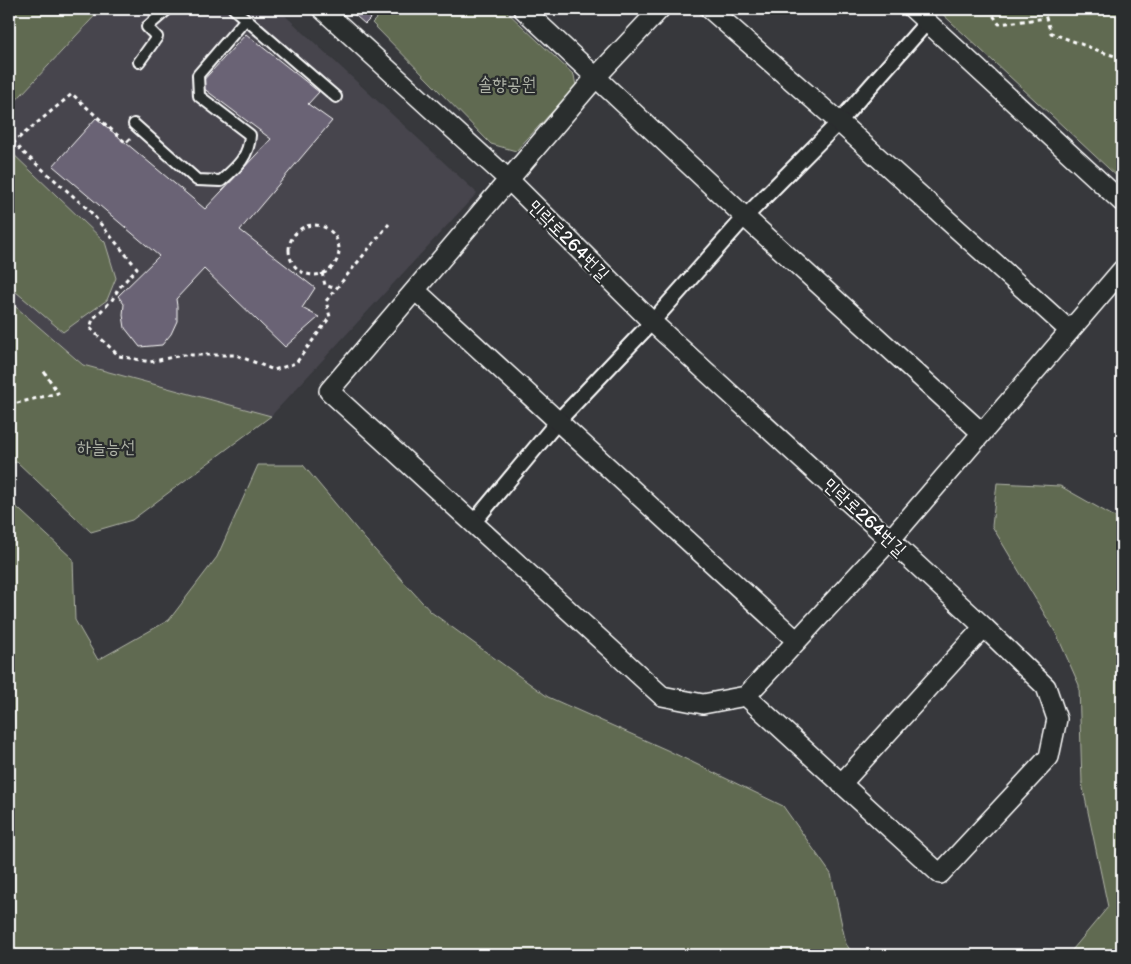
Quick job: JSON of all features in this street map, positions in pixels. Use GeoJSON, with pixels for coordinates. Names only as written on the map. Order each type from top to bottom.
{"type":"FeatureCollection","features":[{"type":"Feature","properties":{"kind":"street","name":"민락로264번길"},"geometry":{"type":"LineString","coordinates":[[322,9],[509,180],[652,322],[984,627],[1046,687],[1057,719],[1049,757],[940,874],[746,696]]}},
{"type":"Feature","properties":{"kind":"street"},"geometry":{"type":"LineString","coordinates":[[523,9],[745,217],[982,433]]}},
{"type":"Feature","properties":{"kind":"street"},"geometry":{"type":"LineString","coordinates":[[660,9],[596,77],[329,391],[662,696],[703,704],[746,696],[890,540],[1122,270]]}},
{"type":"Feature","properties":{"kind":"street"},"geometry":{"type":"LineString","coordinates":[[710,9],[839,122],[1070,331]]}},
{"type":"Feature","properties":{"kind":"street"},"geometry":{"type":"LineString","coordinates":[[913,9],[1122,202]]}},
{"type":"Feature","properties":{"kind":"street"},"geometry":{"type":"LineString","coordinates":[[473,523],[558,421],[652,322],[745,217],[839,122],[927,22]]}},
{"type":"Feature","properties":{"kind":"street"},"geometry":{"type":"LineString","coordinates":[[415,290],[797,641]]}},
{"type":"Feature","properties":{"kind":"street"},"geometry":{"type":"LineString","coordinates":[[841,784],[984,627]]}},
{"type":"Feature","properties":{"kind":"lane"},"geometry":{"type":"LineString","coordinates":[[139,62],[157,36],[147,28],[168,9]]}},
{"type":"Feature","properties":{"kind":"lane"},"geometry":{"type":"LineString","coordinates":[[234,9],[336,97]]}},
{"type":"Feature","properties":{"kind":"lane"},"geometry":{"type":"LineString","coordinates":[[137,127],[197,180],[221,181],[240,165],[250,145],[250,135],[199,96],[198,75],[246,19]]}},
{"type":"Feature","properties":{"kind":"path"},"geometry":{"type":"LineString","coordinates":[[989,9],[999,24],[1046,18]]}},
{"type":"Feature","properties":{"kind":"path"},"geometry":{"type":"LineString","coordinates":[[1043,9],[1051,33],[1122,58]]}},
{"type":"Feature","properties":{"kind":"path"},"geometry":{"type":"LineString","coordinates":[[137,127],[126,143],[72,94],[14,142],[24,154],[89,210],[137,268],[118,288],[112,300],[93,318],[90,328],[118,356],[150,362],[182,355],[236,355],[274,370],[296,363],[330,317],[326,301],[389,224]]}},
{"type":"Feature","properties":{"kind":"path"},"geometry":{"type":"LineString","coordinates":[[320,226],[334,234],[338,242],[338,259],[333,266],[322,273],[311,275],[303,273],[292,261],[289,246],[292,238],[304,227],[320,226]]}},
{"type":"Feature","properties":{"kind":"path"},"geometry":{"type":"LineString","coordinates":[[322,273],[325,284],[336,289]]}},
{"type":"Feature","properties":{"kind":"path"},"geometry":{"type":"LineString","coordinates":[[9,405],[58,394],[43,370]]}},
{"type":"Feature","properties":{"kind":"shaded area"},"geometry":{"type":"Polygon","coordinates":[[[101,9],[278,9],[477,193],[271,416],[83,365],[9,301],[9,108],[101,9]]]}},
{"type":"Feature","properties":{"kind":"green space"},"geometry":{"type":"Polygon","coordinates":[[[9,9],[101,9],[9,108],[9,9]]]}},
{"type":"Feature","properties":{"kind":"green space","name":"솔향공원"},"geometry":{"type":"Polygon","coordinates":[[[386,9],[504,9],[574,75],[576,86],[516,151],[491,144],[372,23],[386,9]]]}},
{"type":"Feature","properties":{"kind":"green space"},"geometry":{"type":"Polygon","coordinates":[[[937,9],[1122,9],[1122,181],[937,9]]]}},
{"type":"Feature","properties":{"kind":"green space"},"geometry":{"type":"Polygon","coordinates":[[[9,150],[105,242],[116,278],[107,300],[63,332],[9,286],[9,150]]]}},
{"type":"Feature","properties":{"kind":"green space","name":"하늘능선"},"geometry":{"type":"Polygon","coordinates":[[[9,301],[83,365],[271,416],[132,520],[91,532],[17,462],[9,464],[9,301]]]}},
{"type":"Feature","properties":{"kind":"green space"},"geometry":{"type":"Polygon","coordinates":[[[258,465],[303,465],[365,539],[431,612],[548,697],[667,750],[783,806],[831,874],[846,944],[854,955],[9,955],[9,500],[73,559],[75,620],[98,660],[169,620],[217,557],[258,465]]]}},
{"type":"Feature","properties":{"kind":"green space"},"geometry":{"type":"Polygon","coordinates":[[[997,483],[1060,486],[1122,521],[1122,955],[1068,955],[1108,907],[1082,783],[1079,685],[1057,635],[992,526],[997,483]]]}},
{"type":"Feature","properties":{"kind":"building"},"geometry":{"type":"Polygon","coordinates":[[[348,9],[380,9],[365,24],[348,9]]]}},
{"type":"Feature","properties":{"kind":"building"},"geometry":{"type":"Polygon","coordinates":[[[246,34],[319,92],[308,104],[332,121],[240,230],[315,288],[302,308],[319,317],[285,347],[204,269],[176,299],[177,321],[171,334],[162,345],[140,347],[125,328],[124,304],[118,296],[159,256],[53,166],[96,118],[205,209],[271,139],[199,85],[246,34]]]}}]}
